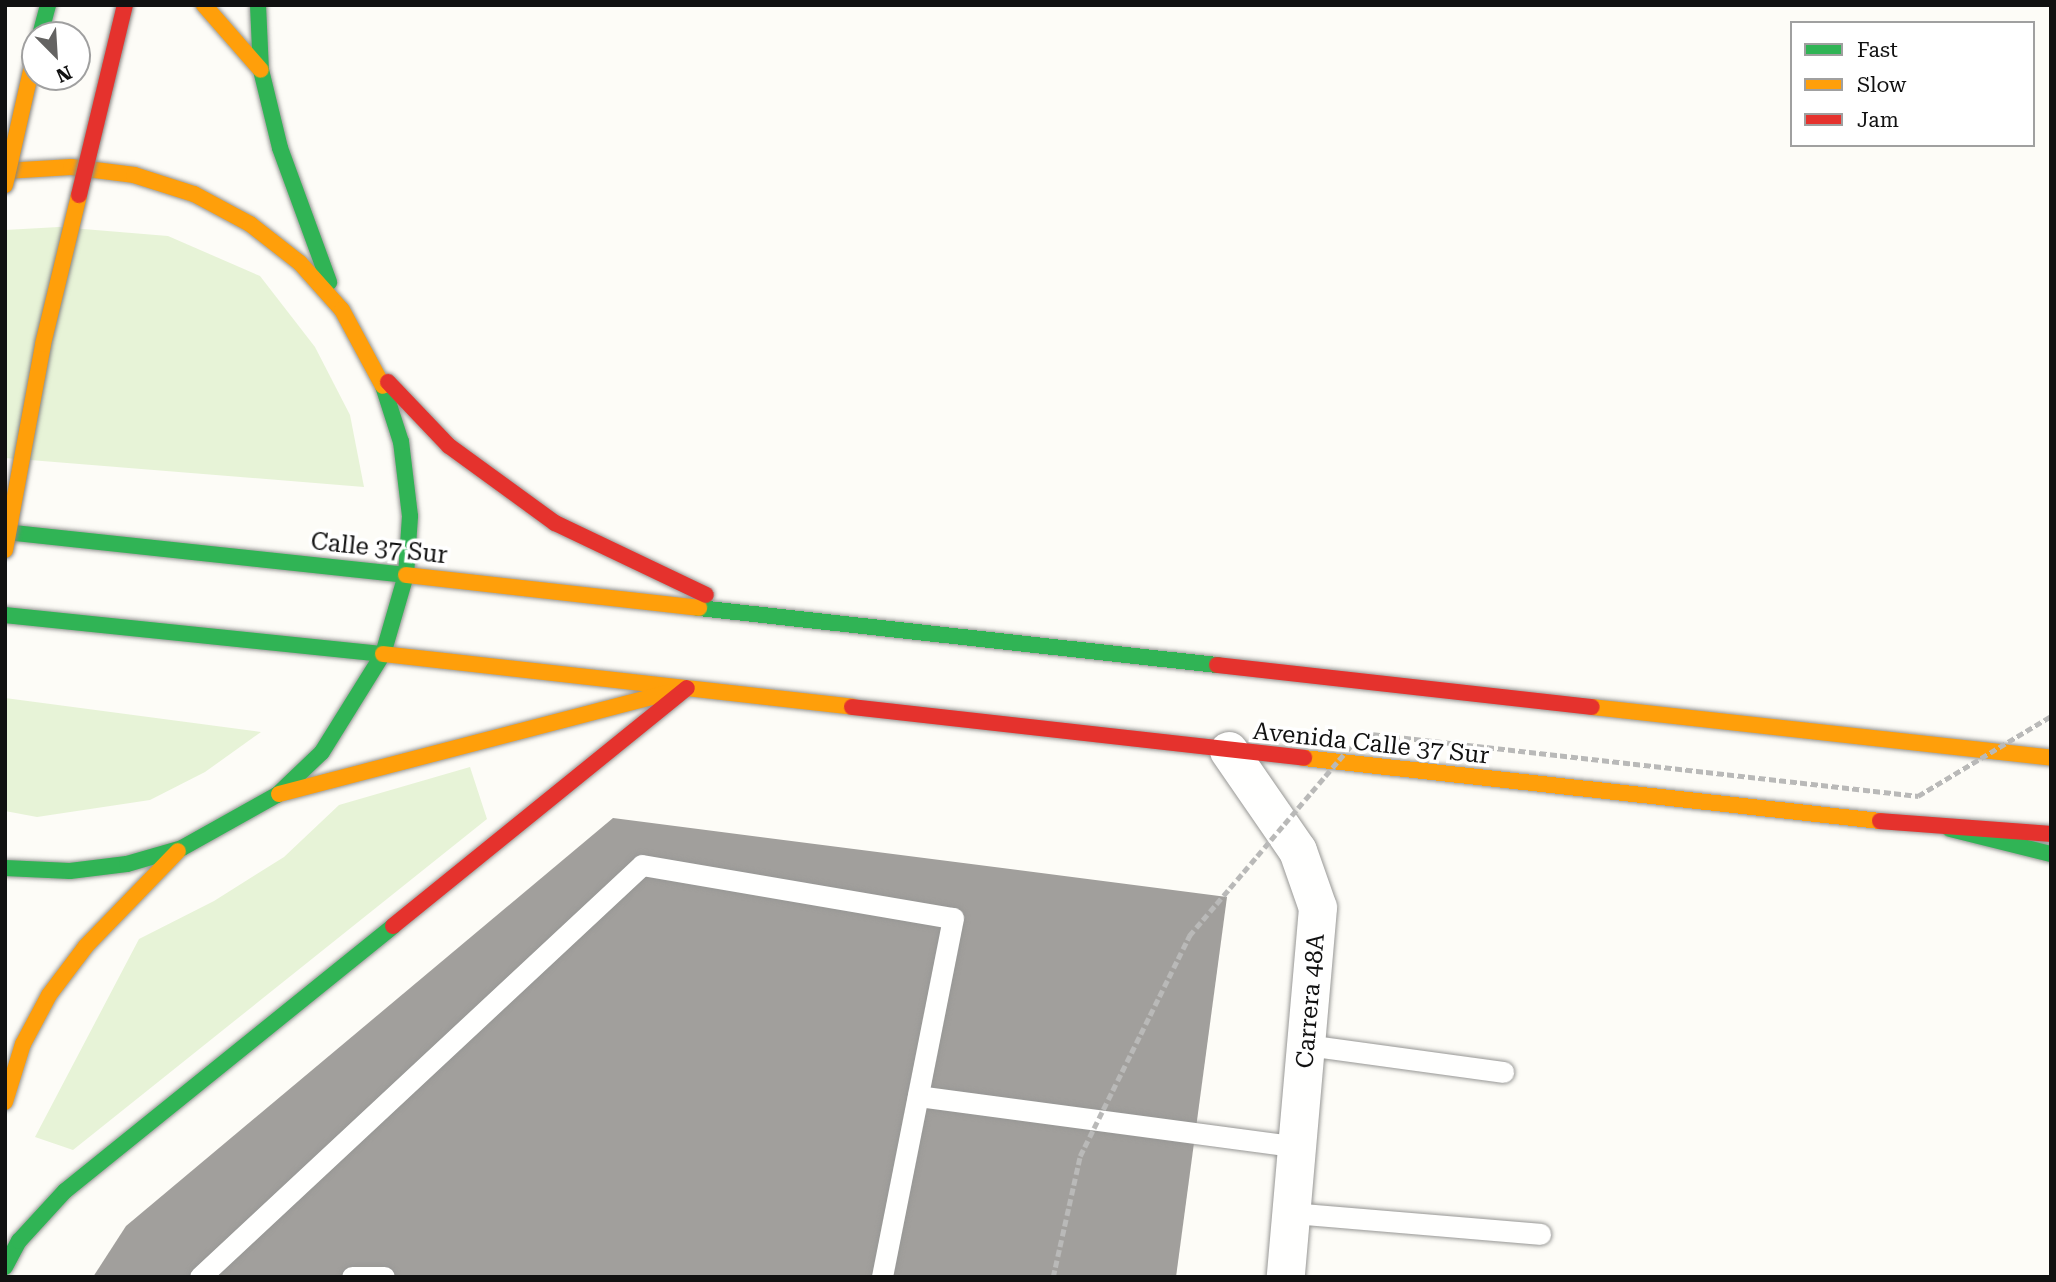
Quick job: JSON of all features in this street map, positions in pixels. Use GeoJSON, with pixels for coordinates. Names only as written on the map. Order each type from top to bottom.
{"type":"FeatureCollection","features":[{"type":"Feature","properties":{"kind":"main road"},"geometry":{"type":"LineString","coordinates":[[5,550],[43,344],[125,5]]}},
{"type":"Feature","properties":{"kind":"main road"},"geometry":{"type":"LineString","coordinates":[[204,5],[261,70]]}},
{"type":"Feature","properties":{"kind":"main road"},"geometry":{"type":"LineString","coordinates":[[5,868],[71,872],[127,864],[182,848],[277,794],[322,752],[383,654],[406,575],[410,516],[401,442],[378,371],[342,310],[303,224],[261,70],[258,5]]}},
{"type":"Feature","properties":{"kind":"main road"},"geometry":{"type":"LineString","coordinates":[[5,185],[26,91]]}},
{"type":"Feature","properties":{"kind":"main road"},"geometry":{"type":"LineString","coordinates":[[5,171],[71,167],[134,175],[194,194],[250,224],[300,263],[342,310]]}},
{"type":"Feature","properties":{"kind":"main road"},"geometry":{"type":"LineString","coordinates":[[378,371],[449,446],[555,523],[617,558],[747,612],[2051,758]]}},
{"type":"Feature","properties":{"kind":"main road","name":"Calle 37 Sur"},"geometry":{"type":"LineString","coordinates":[[5,532],[747,612]]}},
{"type":"Feature","properties":{"kind":"main road"},"geometry":{"type":"LineString","coordinates":[[5,615],[687,688]]}},
{"type":"Feature","properties":{"kind":"main road"},"geometry":{"type":"LineString","coordinates":[[277,794],[687,688]]}},
{"type":"Feature","properties":{"kind":"main road"},"geometry":{"type":"LineString","coordinates":[[5,1267],[19,1241],[65,1191],[687,688]]}},
{"type":"Feature","properties":{"kind":"main road","name":"Avenida Calle 37 Sur"},"geometry":{"type":"LineString","coordinates":[[687,688],[1229,751],[1950,829],[2051,834]]}},
{"type":"Feature","properties":{"kind":"main road"},"geometry":{"type":"LineString","coordinates":[[1950,829],[2051,854]]}},
{"type":"Feature","properties":{"kind":"main road"},"geometry":{"type":"LineString","coordinates":[[5,1101],[23,1044],[49,995],[86,946],[182,848]]}},
{"type":"Feature","properties":{"kind":"street"},"geometry":{"type":"LineString","coordinates":[[1989,751],[2051,739]]}},
{"type":"Feature","properties":{"kind":"street","name":"Carrera 48A"},"geometry":{"type":"LineString","coordinates":[[1229,751],[1298,850],[1315,892],[1318,924],[1286,1277]]}},
{"type":"Feature","properties":{"kind":"lane"},"geometry":{"type":"LineString","coordinates":[[201,1277],[642,865],[953,918],[882,1277]]}},
{"type":"Feature","properties":{"kind":"lane"},"geometry":{"type":"LineString","coordinates":[[1307,1045],[1503,1072]]}},
{"type":"Feature","properties":{"kind":"lane"},"geometry":{"type":"LineString","coordinates":[[918,1096],[1298,1147]]}},
{"type":"Feature","properties":{"kind":"lane"},"geometry":{"type":"LineString","coordinates":[[1292,1213],[1540,1234]]}},
{"type":"Feature","properties":{"kind":"lane"},"geometry":{"type":"LineString","coordinates":[[352,1277],[384,1277]]}},
{"type":"Feature","properties":{"kind":"path"},"geometry":{"type":"LineString","coordinates":[[1054,1277],[1080,1156],[1189,936],[1362,733],[1918,796],[2051,716]]}},
{"type":"Feature","properties":{"kind":"green space"},"geometry":{"type":"Polygon","coordinates":[[[59,227],[168,236],[260,276],[315,347],[350,415],[364,487],[5,458],[5,230],[59,227]]]}},
{"type":"Feature","properties":{"kind":"green space"},"geometry":{"type":"Polygon","coordinates":[[[5,698],[261,732],[205,772],[150,800],[37,817],[5,811],[5,698]]]}},
{"type":"Feature","properties":{"kind":"green space"},"geometry":{"type":"Polygon","coordinates":[[[470,767],[487,819],[73,1150],[35,1137],[139,939],[214,901],[284,857],[339,805],[470,767]]]}},
{"type":"Feature","properties":{"kind":"building"},"geometry":{"type":"Polygon","coordinates":[[[613,818],[1227,897],[1176,1277],[93,1277],[126,1226],[613,818]]]}},
{"type":"Feature","properties":{"kind":"traffic: fast"},"geometry":{"type":"LineString","coordinates":[[44,21],[48,5]]}},
{"type":"Feature","properties":{"kind":"traffic: fast"},"geometry":{"type":"LineString","coordinates":[[258,5],[261,70],[280,148],[329,282]]}},
{"type":"Feature","properties":{"kind":"traffic: fast"},"geometry":{"type":"LineString","coordinates":[[5,868],[70,871],[127,864],[182,848],[277,795],[322,752],[383,654],[406,575],[410,516],[401,442],[383,386]]}},
{"type":"Feature","properties":{"kind":"traffic: fast"},"geometry":{"type":"LineString","coordinates":[[5,532],[406,575]]}},
{"type":"Feature","properties":{"kind":"traffic: fast"},"geometry":{"type":"LineString","coordinates":[[699,608],[1217,665]]}},
{"type":"Feature","properties":{"kind":"traffic: fast"},"geometry":{"type":"LineString","coordinates":[[5,615],[383,654]]}},
{"type":"Feature","properties":{"kind":"traffic: fast"},"geometry":{"type":"LineString","coordinates":[[1950,829],[2051,854]]}},
{"type":"Feature","properties":{"kind":"traffic: fast"},"geometry":{"type":"LineString","coordinates":[[5,1267],[19,1241],[65,1191],[393,926]]}},
{"type":"Feature","properties":{"kind":"traffic: slow"},"geometry":{"type":"LineString","coordinates":[[204,5],[261,70]]}},
{"type":"Feature","properties":{"kind":"traffic: slow"},"geometry":{"type":"LineString","coordinates":[[5,185],[26,91]]}},
{"type":"Feature","properties":{"kind":"traffic: slow"},"geometry":{"type":"LineString","coordinates":[[5,171],[71,167],[134,175],[194,194],[250,224],[300,263],[342,310],[383,386]]}},
{"type":"Feature","properties":{"kind":"traffic: slow"},"geometry":{"type":"LineString","coordinates":[[5,550],[43,344],[79,195]]}},
{"type":"Feature","properties":{"kind":"traffic: slow"},"geometry":{"type":"LineString","coordinates":[[406,575],[699,608]]}},
{"type":"Feature","properties":{"kind":"traffic: slow"},"geometry":{"type":"LineString","coordinates":[[383,654],[852,707]]}},
{"type":"Feature","properties":{"kind":"traffic: slow"},"geometry":{"type":"LineString","coordinates":[[279,794],[668,693]]}},
{"type":"Feature","properties":{"kind":"traffic: slow"},"geometry":{"type":"LineString","coordinates":[[1592,707],[2051,758]]}},
{"type":"Feature","properties":{"kind":"traffic: slow"},"geometry":{"type":"LineString","coordinates":[[1304,758],[1880,821]]}},
{"type":"Feature","properties":{"kind":"traffic: slow"},"geometry":{"type":"LineString","coordinates":[[5,1102],[23,1044],[49,995],[86,946],[178,851]]}},
{"type":"Feature","properties":{"kind":"traffic: jam"},"geometry":{"type":"LineString","coordinates":[[79,195],[125,5]]}},
{"type":"Feature","properties":{"kind":"traffic: jam"},"geometry":{"type":"LineString","coordinates":[[388,382],[449,446],[555,523],[706,595]]}},
{"type":"Feature","properties":{"kind":"traffic: jam"},"geometry":{"type":"LineString","coordinates":[[1217,665],[1592,707]]}},
{"type":"Feature","properties":{"kind":"traffic: jam"},"geometry":{"type":"LineString","coordinates":[[393,926],[687,688]]}},
{"type":"Feature","properties":{"kind":"traffic: jam"},"geometry":{"type":"LineString","coordinates":[[852,707],[1304,758]]}},
{"type":"Feature","properties":{"kind":"traffic: jam"},"geometry":{"type":"LineString","coordinates":[[1880,821],[2051,834]]}}]}
